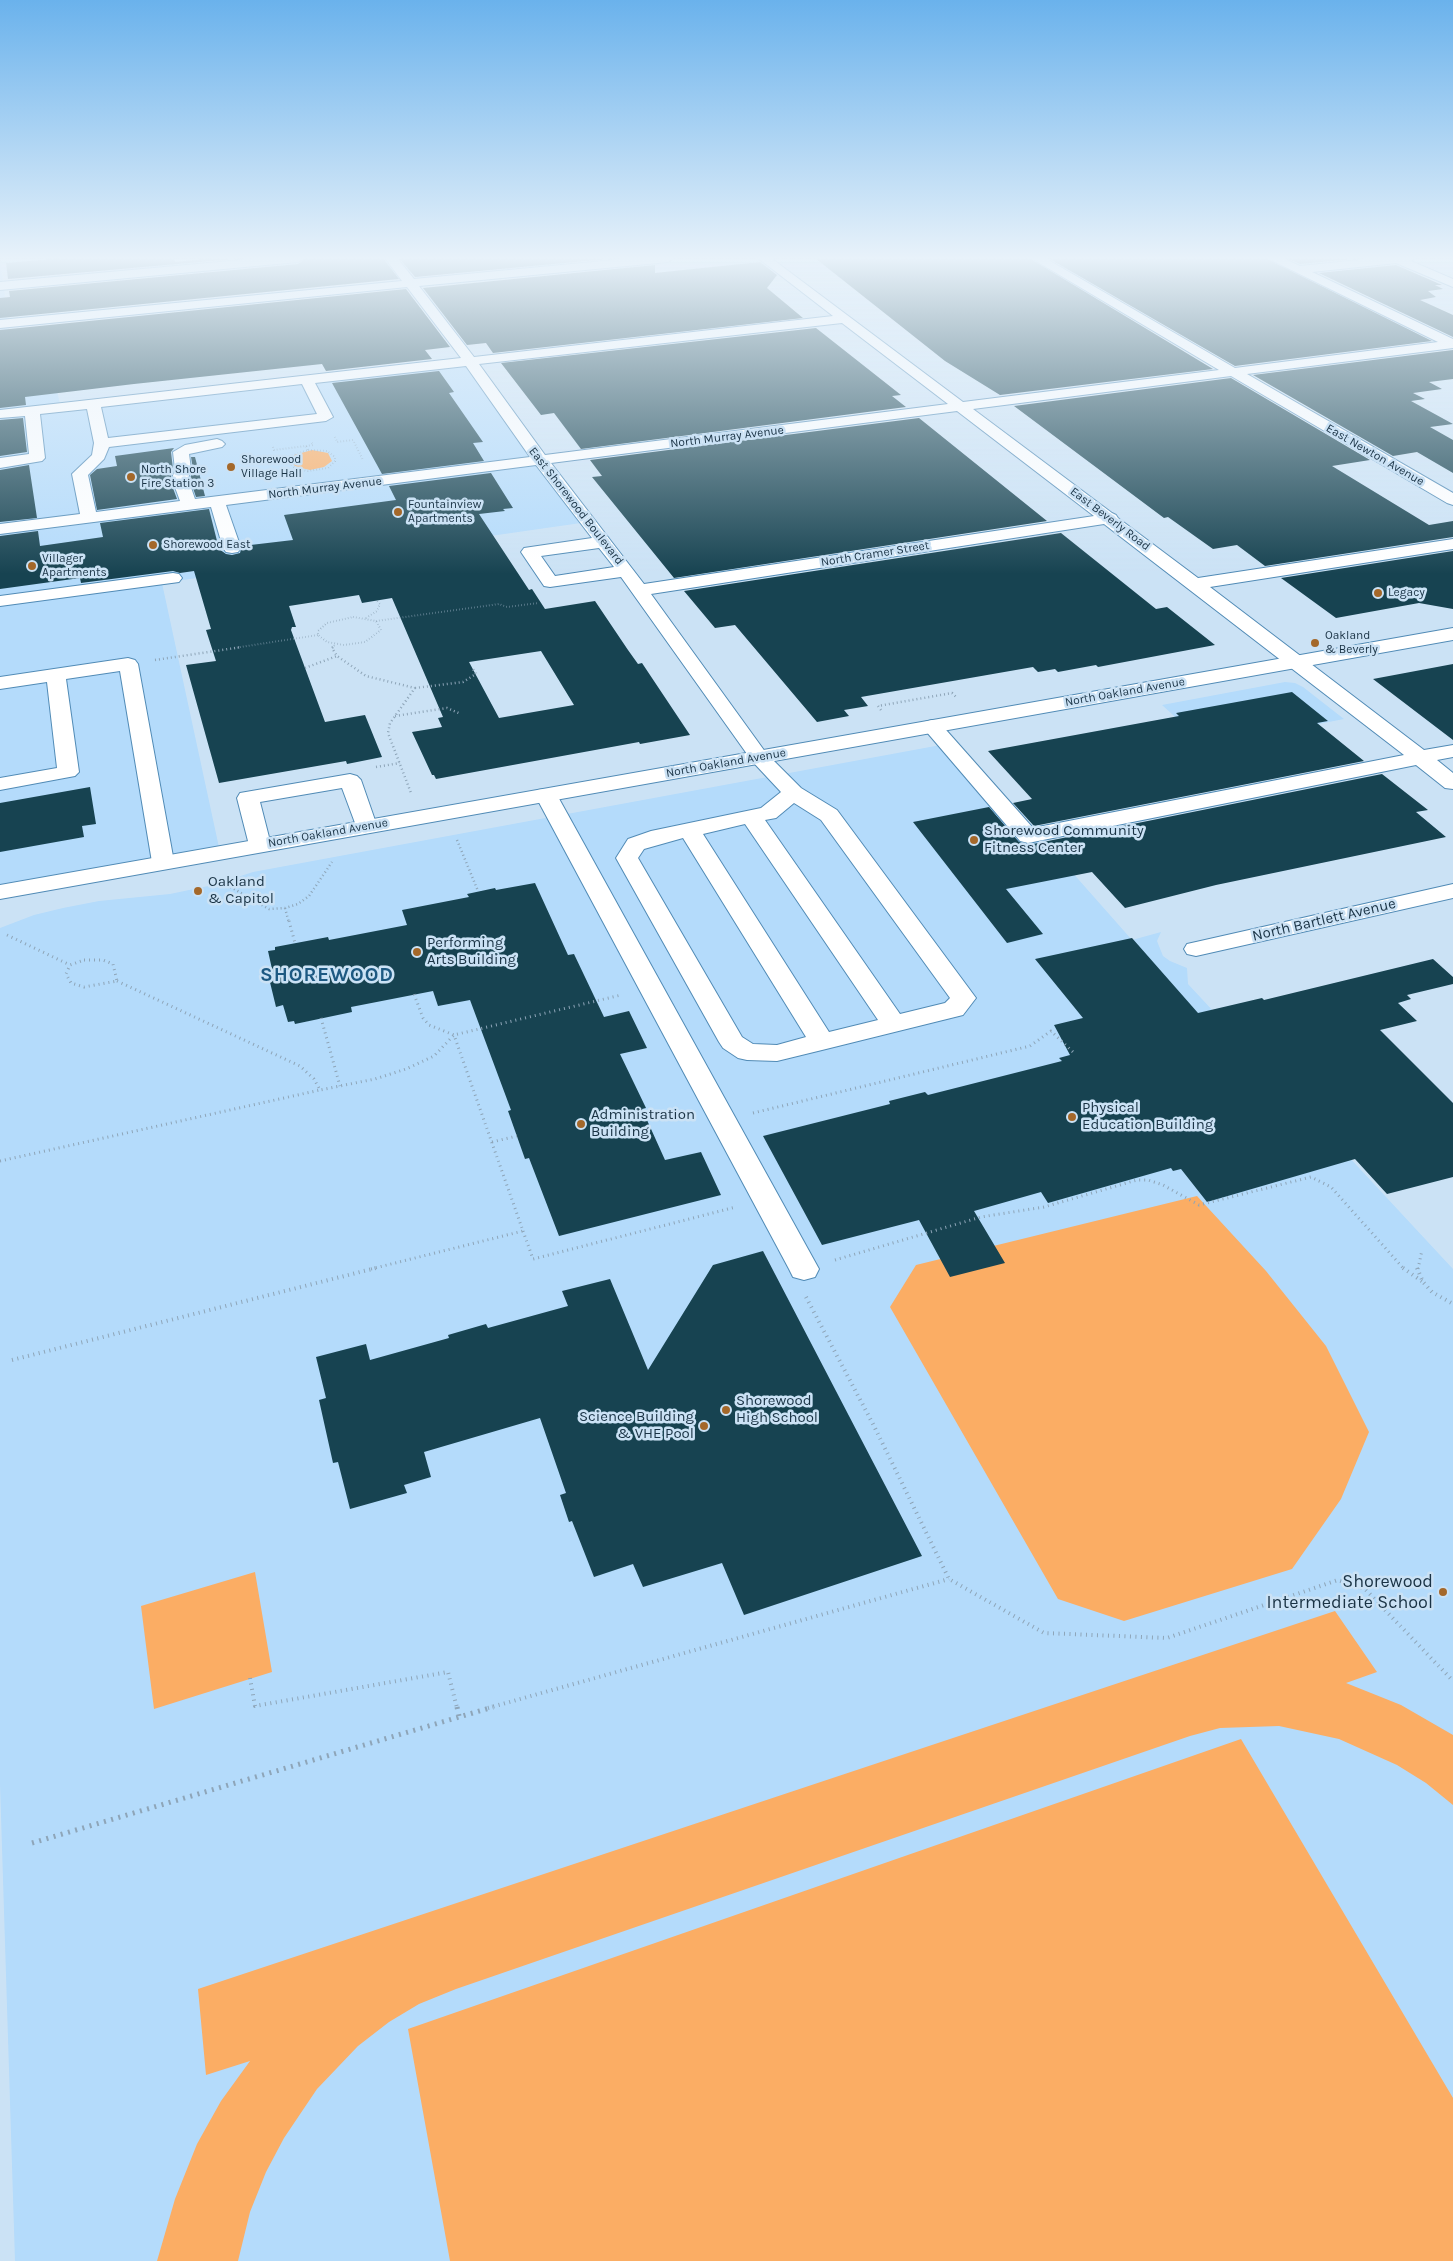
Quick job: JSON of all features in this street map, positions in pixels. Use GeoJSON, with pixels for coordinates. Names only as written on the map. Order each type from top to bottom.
{"type":"FeatureCollection","features":[{"type":"Feature","properties":{"kind":"street"},"geometry":{"type":"LineString","coordinates":[[0,414],[447,364]]}},
{"type":"Feature","properties":{"kind":"street","name":"East Shorewood Boulevard"},"geometry":{"type":"LineString","coordinates":[[472,364],[541,461],[640,590],[758,757],[793,793],[829,815],[963,998],[954,1009],[894,1024]]}},
{"type":"Feature","properties":{"kind":"street","name":"East Beverly Road"},"geometry":{"type":"LineString","coordinates":[[902,364],[1110,518],[1453,783]]}},
{"type":"Feature","properties":{"kind":"street","name":"East Newton Avenue"},"geometry":{"type":"LineString","coordinates":[[1217,364],[1453,500]]}},
{"type":"Feature","properties":{"kind":"street","name":"North Murray Avenue"},"geometry":{"type":"LineString","coordinates":[[0,529],[1298,364]]}},
{"type":"Feature","properties":{"kind":"street"},"geometry":{"type":"LineString","coordinates":[[102,443],[326,417],[306,379]]}},
{"type":"Feature","properties":{"kind":"street"},"geometry":{"type":"LineString","coordinates":[[89,518],[80,474],[99,456],[102,443],[93,403]]}},
{"type":"Feature","properties":{"kind":"street"},"geometry":{"type":"LineString","coordinates":[[0,462],[38,458],[32,410]]}},
{"type":"Feature","properties":{"kind":"street"},"geometry":{"type":"LineString","coordinates":[[189,506],[180,479],[183,469],[181,452],[190,448],[256,440],[250,426]]}},
{"type":"Feature","properties":{"kind":"street"},"geometry":{"type":"LineString","coordinates":[[217,502],[232,548]]}},
{"type":"Feature","properties":{"kind":"street","name":"North Cramer Street"},"geometry":{"type":"LineString","coordinates":[[640,590],[1110,518]]}},
{"type":"Feature","properties":{"kind":"street"},"geometry":{"type":"LineString","coordinates":[[604,542],[530,552],[550,582],[626,571]]}},
{"type":"Feature","properties":{"kind":"street"},"geometry":{"type":"LineString","coordinates":[[1196,584],[1453,544]]}},
{"type":"Feature","properties":{"kind":"street"},"geometry":{"type":"LineString","coordinates":[[0,601],[173,578]]}},
{"type":"Feature","properties":{"kind":"street","name":"North Oakland Avenue"},"geometry":{"type":"LineString","coordinates":[[0,892],[1453,634]]}},
{"type":"Feature","properties":{"kind":"street"},"geometry":{"type":"LineString","coordinates":[[0,683],[128,664],[163,862]]}},
{"type":"Feature","properties":{"kind":"street"},"geometry":{"type":"LineString","coordinates":[[0,784],[68,772],[56,675]]}},
{"type":"Feature","properties":{"kind":"street"},"geometry":{"type":"LineString","coordinates":[[932,726],[1028,836],[1453,751]]}},
{"type":"Feature","properties":{"kind":"street"},"geometry":{"type":"LineString","coordinates":[[260,845],[248,798],[350,780],[366,826]]}},
{"type":"Feature","properties":{"kind":"street"},"geometry":{"type":"LineString","coordinates":[[752,818],[894,1024],[777,1053],[747,1052],[732,1042],[627,858],[636,844],[651,838],[752,818],[768,813],[793,793]]}},
{"type":"Feature","properties":{"kind":"street"},"geometry":{"type":"LineString","coordinates":[[546,795],[804,1269]]}},
{"type":"Feature","properties":{"kind":"street"},"geometry":{"type":"LineString","coordinates":[[690,830],[822,1042]]}},
{"type":"Feature","properties":{"kind":"street"},"geometry":{"type":"LineString","coordinates":[[0,912],[46,883]]}},
{"type":"Feature","properties":{"kind":"street","name":"North Bartlett Avenue"},"geometry":{"type":"LineString","coordinates":[[1196,949],[1453,891]]}},
{"type":"Feature","properties":{"kind":"path"},"geometry":{"type":"LineString","coordinates":[[306,446],[313,445],[312,443]]}},
{"type":"Feature","properties":{"kind":"path"},"geometry":{"type":"LineString","coordinates":[[308,450],[320,450],[332,454],[335,461],[332,465],[317,470],[296,469],[288,463],[288,460],[296,453],[308,450]]}},
{"type":"Feature","properties":{"kind":"path"},"geometry":{"type":"LineString","coordinates":[[366,618],[377,611],[380,604],[378,601]]}},
{"type":"Feature","properties":{"kind":"path"},"geometry":{"type":"LineString","coordinates":[[318,635],[322,626],[335,620],[353,617],[366,618],[376,622],[499,604],[507,608],[534,604]]}},
{"type":"Feature","properties":{"kind":"path"},"geometry":{"type":"LineString","coordinates":[[128,664],[318,635],[335,645],[355,644],[372,639],[381,630],[376,622]]}},
{"type":"Feature","properties":{"kind":"path"},"geometry":{"type":"LineString","coordinates":[[335,645],[332,648],[337,656],[366,676],[415,688],[463,682],[476,674],[473,669]]}},
{"type":"Feature","properties":{"kind":"path"},"geometry":{"type":"LineString","coordinates":[[305,668],[320,664],[337,656]]}},
{"type":"Feature","properties":{"kind":"path"},"geometry":{"type":"LineString","coordinates":[[413,796],[388,733],[394,716],[415,688]]}},
{"type":"Feature","properties":{"kind":"path"},"geometry":{"type":"LineString","coordinates":[[884,714],[878,706],[952,693],[960,701]]}},
{"type":"Feature","properties":{"kind":"path"},"geometry":{"type":"LineString","coordinates":[[394,716],[447,708],[461,714]]}},
{"type":"Feature","properties":{"kind":"path"},"geometry":{"type":"LineString","coordinates":[[374,768],[400,763]]}},
{"type":"Feature","properties":{"kind":"path"},"geometry":{"type":"LineString","coordinates":[[457,840],[478,891]]}},
{"type":"Feature","properties":{"kind":"path"},"geometry":{"type":"LineString","coordinates":[[227,885],[269,909],[284,908],[298,904],[308,896],[332,862]]}},
{"type":"Feature","properties":{"kind":"path"},"geometry":{"type":"LineString","coordinates":[[284,908],[294,943]]}},
{"type":"Feature","properties":{"kind":"path"},"geometry":{"type":"LineString","coordinates":[[7,935],[70,965],[84,960],[103,960],[113,964],[117,981]]}},
{"type":"Feature","properties":{"kind":"path"},"geometry":{"type":"LineString","coordinates":[[70,965],[66,974],[71,983],[84,987],[117,981],[300,1066],[314,1079],[320,1090]]}},
{"type":"Feature","properties":{"kind":"path"},"geometry":{"type":"LineString","coordinates":[[414,994],[423,1018],[429,1025],[454,1035],[623,994]]}},
{"type":"Feature","properties":{"kind":"path"},"geometry":{"type":"LineString","coordinates":[[321,1018],[340,1086]]}},
{"type":"Feature","properties":{"kind":"path"},"geometry":{"type":"LineString","coordinates":[[722,1120],[1030,1046],[1051,1031],[1073,1052]]}},
{"type":"Feature","properties":{"kind":"path"},"geometry":{"type":"LineString","coordinates":[[0,1160],[375,1079],[406,1069],[434,1056],[454,1035]]}},
{"type":"Feature","properties":{"kind":"path"},"geometry":{"type":"LineString","coordinates":[[454,1035],[533,1259],[745,1205]]}},
{"type":"Feature","properties":{"kind":"path"},"geometry":{"type":"LineString","coordinates":[[492,1142],[517,1136]]}},
{"type":"Feature","properties":{"kind":"path"},"geometry":{"type":"LineString","coordinates":[[1453,1304],[1432,1292],[1423,1282],[1406,1272],[1331,1187],[1320,1180],[1310,1177],[1199,1205],[1163,1184],[1148,1180],[1137,1180],[1044,1207],[981,1217],[793,1273],[874,1426],[949,1579],[1044,1633],[1167,1638],[1338,1580],[1365,1589],[1453,1681]]}},
{"type":"Feature","properties":{"kind":"path"},"geometry":{"type":"LineString","coordinates":[[12,1360],[523,1231]]}},
{"type":"Feature","properties":{"kind":"path"},"geometry":{"type":"LineString","coordinates":[[1422,1250],[1417,1268],[1423,1282]]}},
{"type":"Feature","properties":{"kind":"path"},"geometry":{"type":"LineString","coordinates":[[32,1843],[459,1716],[949,1579]]}},
{"type":"Feature","properties":{"kind":"path"},"geometry":{"type":"LineString","coordinates":[[250,1678],[255,1706],[448,1672],[459,1716]]}},
{"type":"Feature","properties":{"kind":"shaded area"},"geometry":{"type":"Polygon","coordinates":[[[0,364],[14,364],[14,367],[51,364],[60,404],[446,364],[472,364],[588,522],[162,583],[220,852],[0,892],[0,364]]]}},
{"type":"Feature","properties":{"kind":"shaded area"},"geometry":{"type":"Polygon","coordinates":[[[312,450],[328,453],[332,461],[324,467],[310,470],[292,464],[294,455],[312,450]]]}},
{"type":"Feature","properties":{"kind":"shaded area"},"geometry":{"type":"Polygon","coordinates":[[[1285,682],[1295,683],[1303,687],[1344,719],[1207,746],[1162,705],[1285,682]]]}},
{"type":"Feature","properties":{"kind":"shaded area","name":"Shorewood High School"},"geometry":{"type":"Polygon","coordinates":[[[957,742],[1132,940],[1161,932],[1157,941],[1163,956],[1187,968],[1188,984],[1453,1269],[1453,2261],[15,2261],[0,1784],[0,928],[34,915],[99,901],[170,894],[213,885],[253,872],[957,742]]]}},
{"type":"Feature","properties":{"kind":"shaded area"},"geometry":{"type":"Polygon","coordinates":[[[1197,1196],[1266,1271],[1326,1346],[1369,1432],[1341,1499],[1292,1569],[1124,1621],[1058,1599],[890,1307],[916,1265],[1197,1196]]]}},
{"type":"Feature","properties":{"kind":"shaded area"},"geometry":{"type":"Polygon","coordinates":[[[255,1572],[272,1672],[154,1709],[141,1606],[255,1572]]]}},
{"type":"Feature","properties":{"kind":"shaded area"},"geometry":{"type":"Polygon","coordinates":[[[1335,1611],[1377,1672],[1346,1683],[1401,1705],[1453,1735],[1453,1805],[1426,1783],[1397,1765],[1339,1739],[1279,1726],[1220,1728],[1190,1736],[456,1989],[419,2004],[389,2022],[358,2046],[317,2089],[284,2138],[266,2172],[250,2212],[238,2261],[157,2261],[175,2199],[197,2144],[221,2101],[250,2061],[206,2075],[198,1989],[1335,1611]]]}},
{"type":"Feature","properties":{"kind":"shaded area"},"geometry":{"type":"Polygon","coordinates":[[[1241,1739],[1453,2098],[1453,2261],[450,2261],[408,2029],[1241,1739]]]}},
{"type":"Feature","properties":{"kind":"building"},"geometry":{"type":"Polygon","coordinates":[[[0,364],[392,364],[326,371],[322,364],[134,384],[25,397],[26,405],[0,408],[0,364]]]}},
{"type":"Feature","properties":{"kind":"building"},"geometry":{"type":"Polygon","coordinates":[[[501,364],[861,364],[901,395],[892,396],[906,407],[581,449],[554,413],[541,415],[501,364]]]}},
{"type":"Feature","properties":{"kind":"building"},"geometry":{"type":"Polygon","coordinates":[[[949,364],[1204,364],[1213,369],[1000,395],[949,364]]]}},
{"type":"Feature","properties":{"kind":"building"},"geometry":{"type":"Polygon","coordinates":[[[1231,364],[1255,364],[1235,366],[1231,364]]]}},
{"type":"Feature","properties":{"kind":"building"},"geometry":{"type":"Polygon","coordinates":[[[1345,364],[1453,364],[1453,379],[1429,382],[1442,389],[1413,393],[1425,399],[1411,401],[1453,424],[1430,427],[1453,440],[1453,473],[1417,452],[1393,456],[1253,375],[1345,364]]]}},
{"type":"Feature","properties":{"kind":"building"},"geometry":{"type":"Polygon","coordinates":[[[439,371],[454,392],[449,393],[483,442],[473,443],[484,461],[382,474],[332,383],[439,371]]]}},
{"type":"Feature","properties":{"kind":"building"},"geometry":{"type":"Polygon","coordinates":[[[1231,378],[1370,460],[1332,466],[1429,525],[1453,521],[1453,537],[1265,566],[1237,545],[1213,549],[1168,517],[1164,518],[1014,406],[1231,378]]]}},
{"type":"Feature","properties":{"kind":"building"},"geometry":{"type":"Polygon","coordinates":[[[23,418],[27,452],[0,456],[0,420],[23,418]]]}},
{"type":"Feature","properties":{"kind":"building"},"geometry":{"type":"Polygon","coordinates":[[[919,418],[1047,521],[674,578],[592,477],[602,476],[590,460],[919,418]]]}},
{"type":"Feature","properties":{"kind":"building","name":"North Shore Fire Station 3"},"geometry":{"type":"Polygon","coordinates":[[[174,448],[171,452],[173,469],[170,480],[177,499],[97,510],[90,475],[97,469],[117,466],[115,456],[174,448]]]}},
{"type":"Feature","properties":{"kind":"building"},"geometry":{"type":"Polygon","coordinates":[[[191,457],[195,457],[205,496],[196,497],[190,479],[193,469],[191,457]]]}},
{"type":"Feature","properties":{"kind":"building"},"geometry":{"type":"Polygon","coordinates":[[[29,465],[37,518],[0,522],[0,470],[29,465]]]}},
{"type":"Feature","properties":{"kind":"building"},"geometry":{"type":"Polygon","coordinates":[[[491,473],[513,508],[503,509],[505,511],[479,514],[529,590],[532,589],[545,609],[595,601],[638,664],[642,663],[690,735],[640,744],[639,742],[436,779],[432,775],[412,732],[442,727],[438,718],[443,717],[392,598],[362,603],[359,595],[289,606],[296,627],[292,627],[291,630],[325,722],[365,715],[382,757],[347,764],[346,761],[219,783],[186,665],[216,661],[206,630],[211,629],[194,571],[180,573],[173,571],[81,583],[80,578],[0,589],[0,536],[38,531],[40,546],[103,537],[100,523],[209,509],[219,549],[226,554],[232,555],[240,553],[242,546],[293,540],[284,515],[396,500],[389,486],[491,473]],[[541,651],[469,662],[499,718],[574,705],[541,651]]]}},
{"type":"Feature","properties":{"kind":"building"},"geometry":{"type":"Polygon","coordinates":[[[1061,533],[1156,609],[1167,607],[1215,645],[1098,667],[1096,665],[1058,672],[1055,669],[1038,672],[1033,667],[861,697],[868,706],[844,710],[849,716],[817,722],[735,625],[715,628],[684,591],[1061,533]]]}},
{"type":"Feature","properties":{"kind":"building","name":"Legacy"},"geometry":{"type":"Polygon","coordinates":[[[1453,551],[1453,609],[1419,603],[1336,618],[1281,578],[1453,551]]]}},
{"type":"Feature","properties":{"kind":"building"},"geometry":{"type":"Polygon","coordinates":[[[1453,664],[1453,740],[1373,679],[1453,664]]]}},
{"type":"Feature","properties":{"kind":"building"},"geometry":{"type":"Polygon","coordinates":[[[1292,692],[1328,721],[1317,723],[1364,761],[1034,826],[1013,803],[1032,799],[988,751],[1179,716],[1176,713],[1292,692]]]}},
{"type":"Feature","properties":{"kind":"building"},"geometry":{"type":"Polygon","coordinates":[[[1382,774],[1428,810],[1416,812],[1446,837],[1216,885],[1125,908],[1092,872],[1006,889],[1043,934],[1007,943],[913,822],[989,807],[1019,842],[1028,845],[1382,774]]]}},
{"type":"Feature","properties":{"kind":"building"},"geometry":{"type":"Polygon","coordinates":[[[90,787],[96,824],[82,826],[84,837],[0,852],[0,803],[90,787]]]}},
{"type":"Feature","properties":{"kind":"building"},"geometry":{"type":"Polygon","coordinates":[[[535,883],[568,955],[574,954],[604,1017],[629,1011],[647,1048],[620,1054],[646,1108],[642,1109],[665,1160],[701,1152],[721,1195],[559,1236],[529,1158],[525,1159],[508,1111],[511,1110],[470,1000],[438,1006],[433,991],[351,1007],[352,1012],[295,1024],[294,1021],[288,1022],[283,1005],[276,1007],[267,970],[272,969],[268,951],[275,950],[275,947],[328,937],[329,940],[407,925],[402,910],[469,897],[467,894],[495,888],[496,890],[535,883]]]}},
{"type":"Feature","properties":{"kind":"building","name":"Physical Education Building"},"geometry":{"type":"Polygon","coordinates":[[[1132,938],[1198,1013],[1262,998],[1264,1000],[1433,959],[1453,977],[1453,984],[1407,995],[1411,999],[1398,1003],[1417,1021],[1380,1030],[1453,1103],[1453,1177],[1387,1194],[1355,1159],[1207,1202],[1181,1169],[1173,1171],[1171,1168],[1048,1203],[1041,1192],[974,1211],[1005,1263],[950,1277],[919,1220],[822,1245],[763,1136],[890,1104],[889,1101],[925,1092],[928,1095],[1062,1061],[1059,1058],[1070,1055],[1054,1025],[1083,1018],[1035,959],[1132,938]]]}},
{"type":"Feature","properties":{"kind":"building","name":"Science Building & VHE Pool"},"geometry":{"type":"Polygon","coordinates":[[[763,1251],[922,1556],[744,1615],[722,1563],[643,1587],[633,1564],[594,1577],[572,1521],[569,1522],[560,1495],[566,1493],[540,1418],[424,1452],[431,1477],[404,1485],[407,1493],[350,1509],[338,1462],[333,1463],[319,1400],[326,1398],[316,1357],[366,1344],[370,1360],[449,1338],[448,1335],[486,1324],[488,1328],[568,1306],[562,1291],[610,1279],[648,1370],[713,1265],[763,1251]]]}},
{"type":"Feature","properties":{"kind":"place","name":"Shorewood Village Hall"},"geometry":{"type":"Point","coordinates":[231,467]}},
{"type":"Feature","properties":{"kind":"place","name":"North Shore Fire Station 3"},"geometry":{"type":"Point","coordinates":[131,477]}},
{"type":"Feature","properties":{"kind":"place","name":"Fountainview Apartments"},"geometry":{"type":"Point","coordinates":[398,512]}},
{"type":"Feature","properties":{"kind":"place","name":"Shorewood East"},"geometry":{"type":"Point","coordinates":[153,545]}},
{"type":"Feature","properties":{"kind":"place","name":"Villager Apartments"},"geometry":{"type":"Point","coordinates":[32,566]}},
{"type":"Feature","properties":{"kind":"place","name":"Legacy"},"geometry":{"type":"Point","coordinates":[1378,593]}},
{"type":"Feature","properties":{"kind":"place","name":"Oakland & Beverly"},"geometry":{"type":"Point","coordinates":[1315,643]}},
{"type":"Feature","properties":{"kind":"place","name":"Shorewood Community Fitness Center"},"geometry":{"type":"Point","coordinates":[974,840]}},
{"type":"Feature","properties":{"kind":"place","name":"Oakland & Capitol"},"geometry":{"type":"Point","coordinates":[198,891]}},
{"type":"Feature","properties":{"kind":"place","name":"Performing Arts Building"},"geometry":{"type":"Point","coordinates":[417,952]}},
{"type":"Feature","properties":{"kind":"place","name":"Physical Education Building"},"geometry":{"type":"Point","coordinates":[1072,1117]}},
{"type":"Feature","properties":{"kind":"place","name":"Administration Building"},"geometry":{"type":"Point","coordinates":[581,1124]}},
{"type":"Feature","properties":{"kind":"place","name":"Shorewood High School"},"geometry":{"type":"Point","coordinates":[726,1410]}},
{"type":"Feature","properties":{"kind":"place","name":"Science Building & VHE Pool"},"geometry":{"type":"Point","coordinates":[704,1426]}},
{"type":"Feature","properties":{"kind":"place","name":"Shorewood Intermediate School"},"geometry":{"type":"Point","coordinates":[1443,1592]}},
{"type":"Feature","properties":{"kind":"district","name":"SHOREWOOD"},"geometry":{"type":"Point","coordinates":[327,975]}}]}
